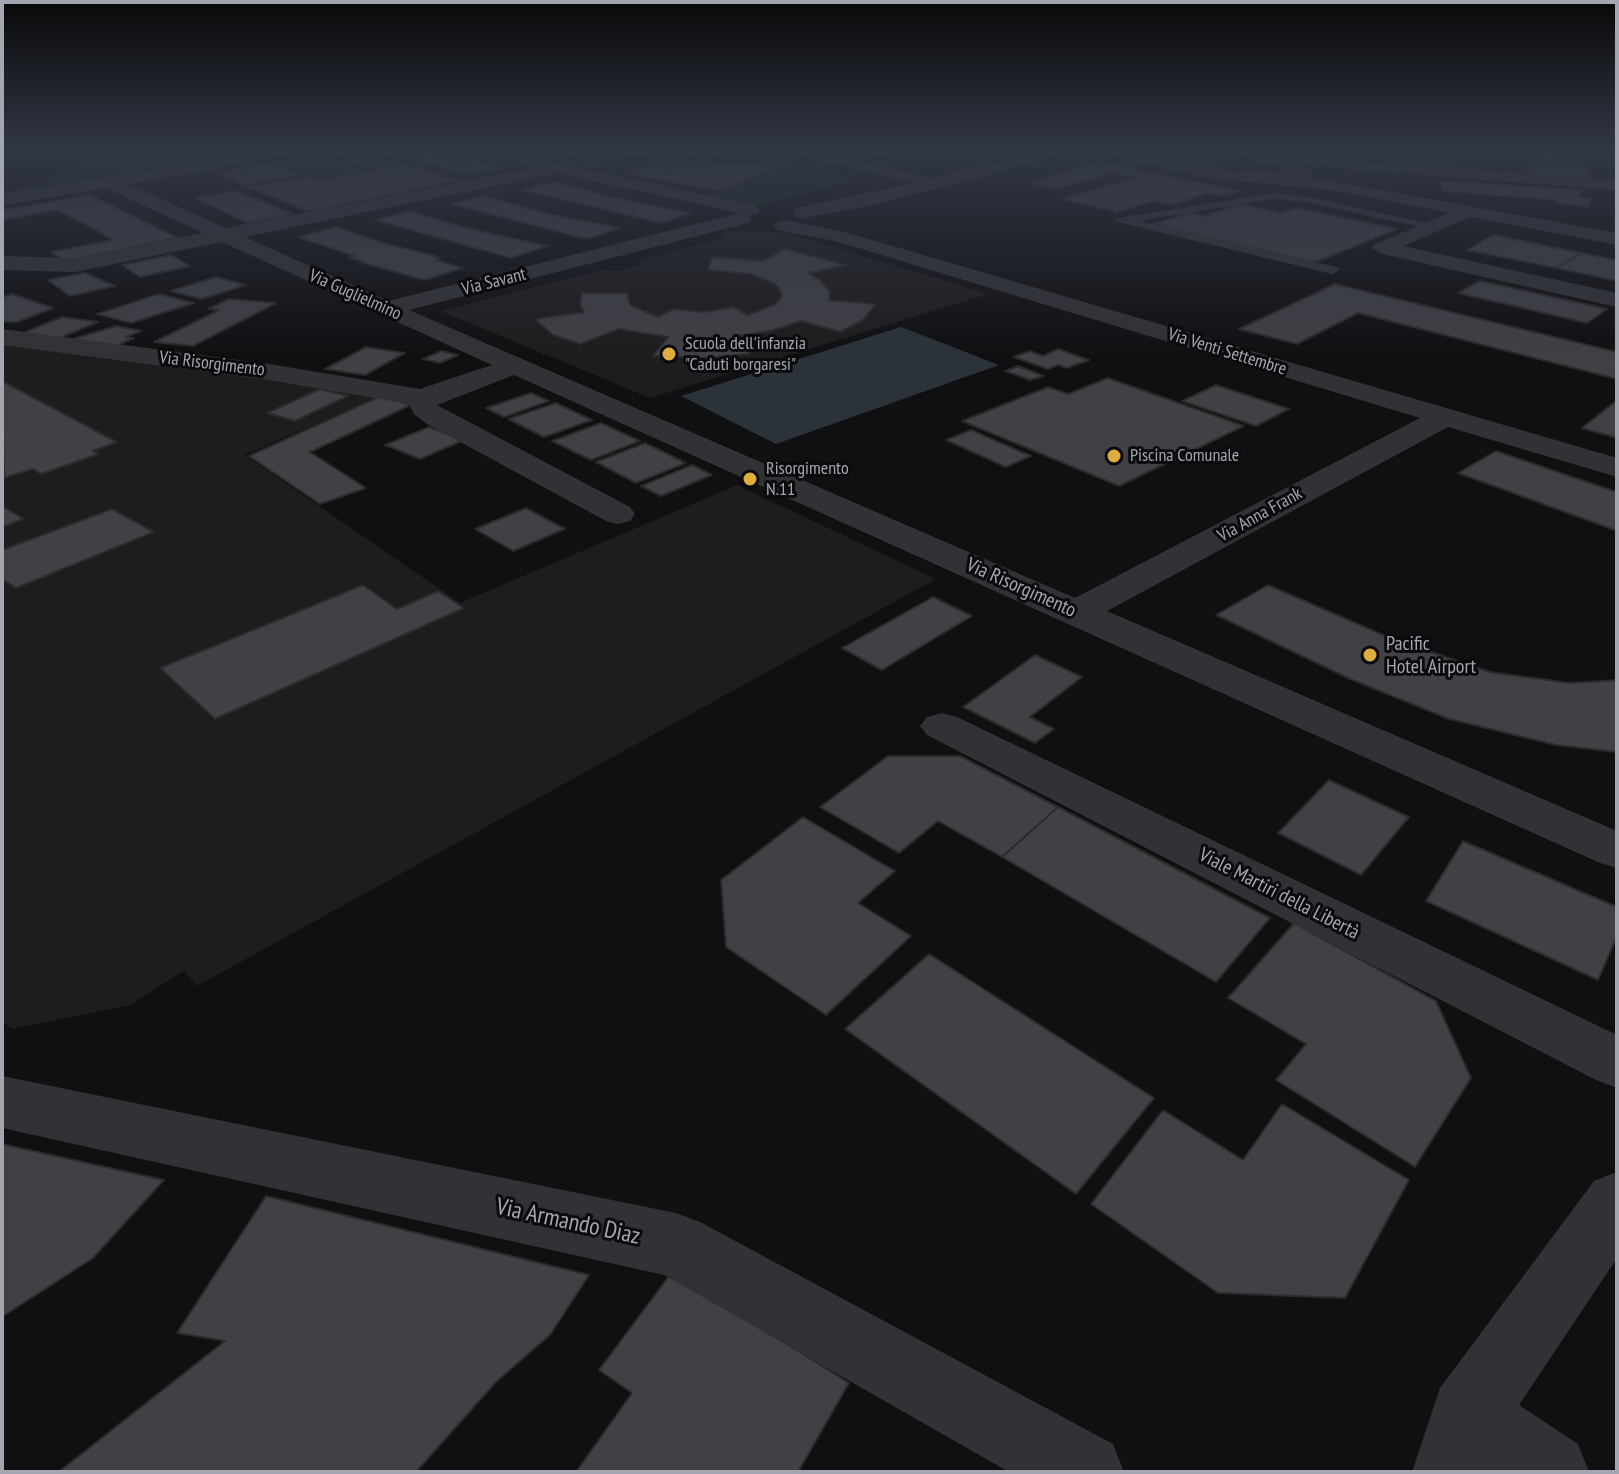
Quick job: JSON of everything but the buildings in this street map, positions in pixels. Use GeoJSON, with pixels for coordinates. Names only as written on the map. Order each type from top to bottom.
{"type":"FeatureCollection","features":[{"type":"Feature","properties":{"kind":"street","name":"Via Guglielmino"},"geometry":{"type":"LineString","coordinates":[[193,221],[516,366]]}},
{"type":"Feature","properties":{"kind":"street"},"geometry":{"type":"LineString","coordinates":[[2,263],[75,265],[294,221]]}},
{"type":"Feature","properties":{"kind":"street","name":"Via Savant"},"geometry":{"type":"LineString","coordinates":[[386,309],[752,221]]}},
{"type":"Feature","properties":{"kind":"street","name":"Via Venti Settembre"},"geometry":{"type":"LineString","coordinates":[[793,221],[1617,468]]}},
{"type":"Feature","properties":{"kind":"street"},"geometry":{"type":"LineString","coordinates":[[1446,221],[1382,248],[1617,300]]}},
{"type":"Feature","properties":{"kind":"street"},"geometry":{"type":"LineString","coordinates":[[1515,221],[1617,239]]}},
{"type":"Feature","properties":{"kind":"street","name":"Via Risorgimento"},"geometry":{"type":"LineString","coordinates":[[2,337],[269,372],[422,398],[516,366],[1617,851]]}},
{"type":"Feature","properties":{"kind":"street"},"geometry":{"type":"LineString","coordinates":[[422,398],[424,408],[437,418],[618,514]]}},
{"type":"Feature","properties":{"kind":"street","name":"Via Anna Frank"},"geometry":{"type":"LineString","coordinates":[[1075,613],[1445,417]]}},
{"type":"Feature","properties":{"kind":"street","name":"Viale Martiri della Libertà"},"geometry":{"type":"LineString","coordinates":[[942,726],[1617,1063]]}},
{"type":"Feature","properties":{"kind":"street","name":"Via Armando Diaz"},"geometry":{"type":"LineString","coordinates":[[2,1102],[676,1245],[1085,1472]]}},
{"type":"Feature","properties":{"kind":"street"},"geometry":{"type":"LineString","coordinates":[[1550,1472],[1459,1444],[1617,1202]]}},
{"type":"Feature","properties":{"kind":"lane"},"geometry":{"type":"LineString","coordinates":[[1121,221],[1332,270]]}},
{"type":"Feature","properties":{"kind":"lane"},"geometry":{"type":"LineString","coordinates":[[1409,221],[1434,226]]}},
{"type":"Feature","properties":{"kind":"shaded area","name":"Scuola dell'infanzia \"Caduti borgaresi\""},"geometry":{"type":"Polygon","coordinates":[[[730,230],[786,233],[988,294],[650,398],[441,311],[601,270],[621,271],[639,265],[641,260],[726,237],[717,233],[730,230]]]}},
{"type":"Feature","properties":{"kind":"shaded area"},"geometry":{"type":"Polygon","coordinates":[[[901,327],[999,365],[776,444],[681,396],[901,327]]]}},
{"type":"Feature","properties":{"kind":"shaded area"},"geometry":{"type":"Polygon","coordinates":[[[2,341],[348,387],[375,398],[245,455],[460,603],[737,485],[936,579],[197,986],[184,971],[130,1005],[12,1029],[2,1022],[2,341]]]}},
{"type":"Feature","properties":{"kind":"place","name":"Scuola dell'infanzia \"Caduti borgaresi\""},"geometry":{"type":"Point","coordinates":[669,354]}},
{"type":"Feature","properties":{"kind":"place","name":"Piscina Comunale"},"geometry":{"type":"Point","coordinates":[1114,456]}},
{"type":"Feature","properties":{"kind":"place","name":"Risorgimento N.11"},"geometry":{"type":"Point","coordinates":[750,479]}},
{"type":"Feature","properties":{"kind":"place","name":"Pacific Hotel Airport"},"geometry":{"type":"Point","coordinates":[1370,655]}}]}
